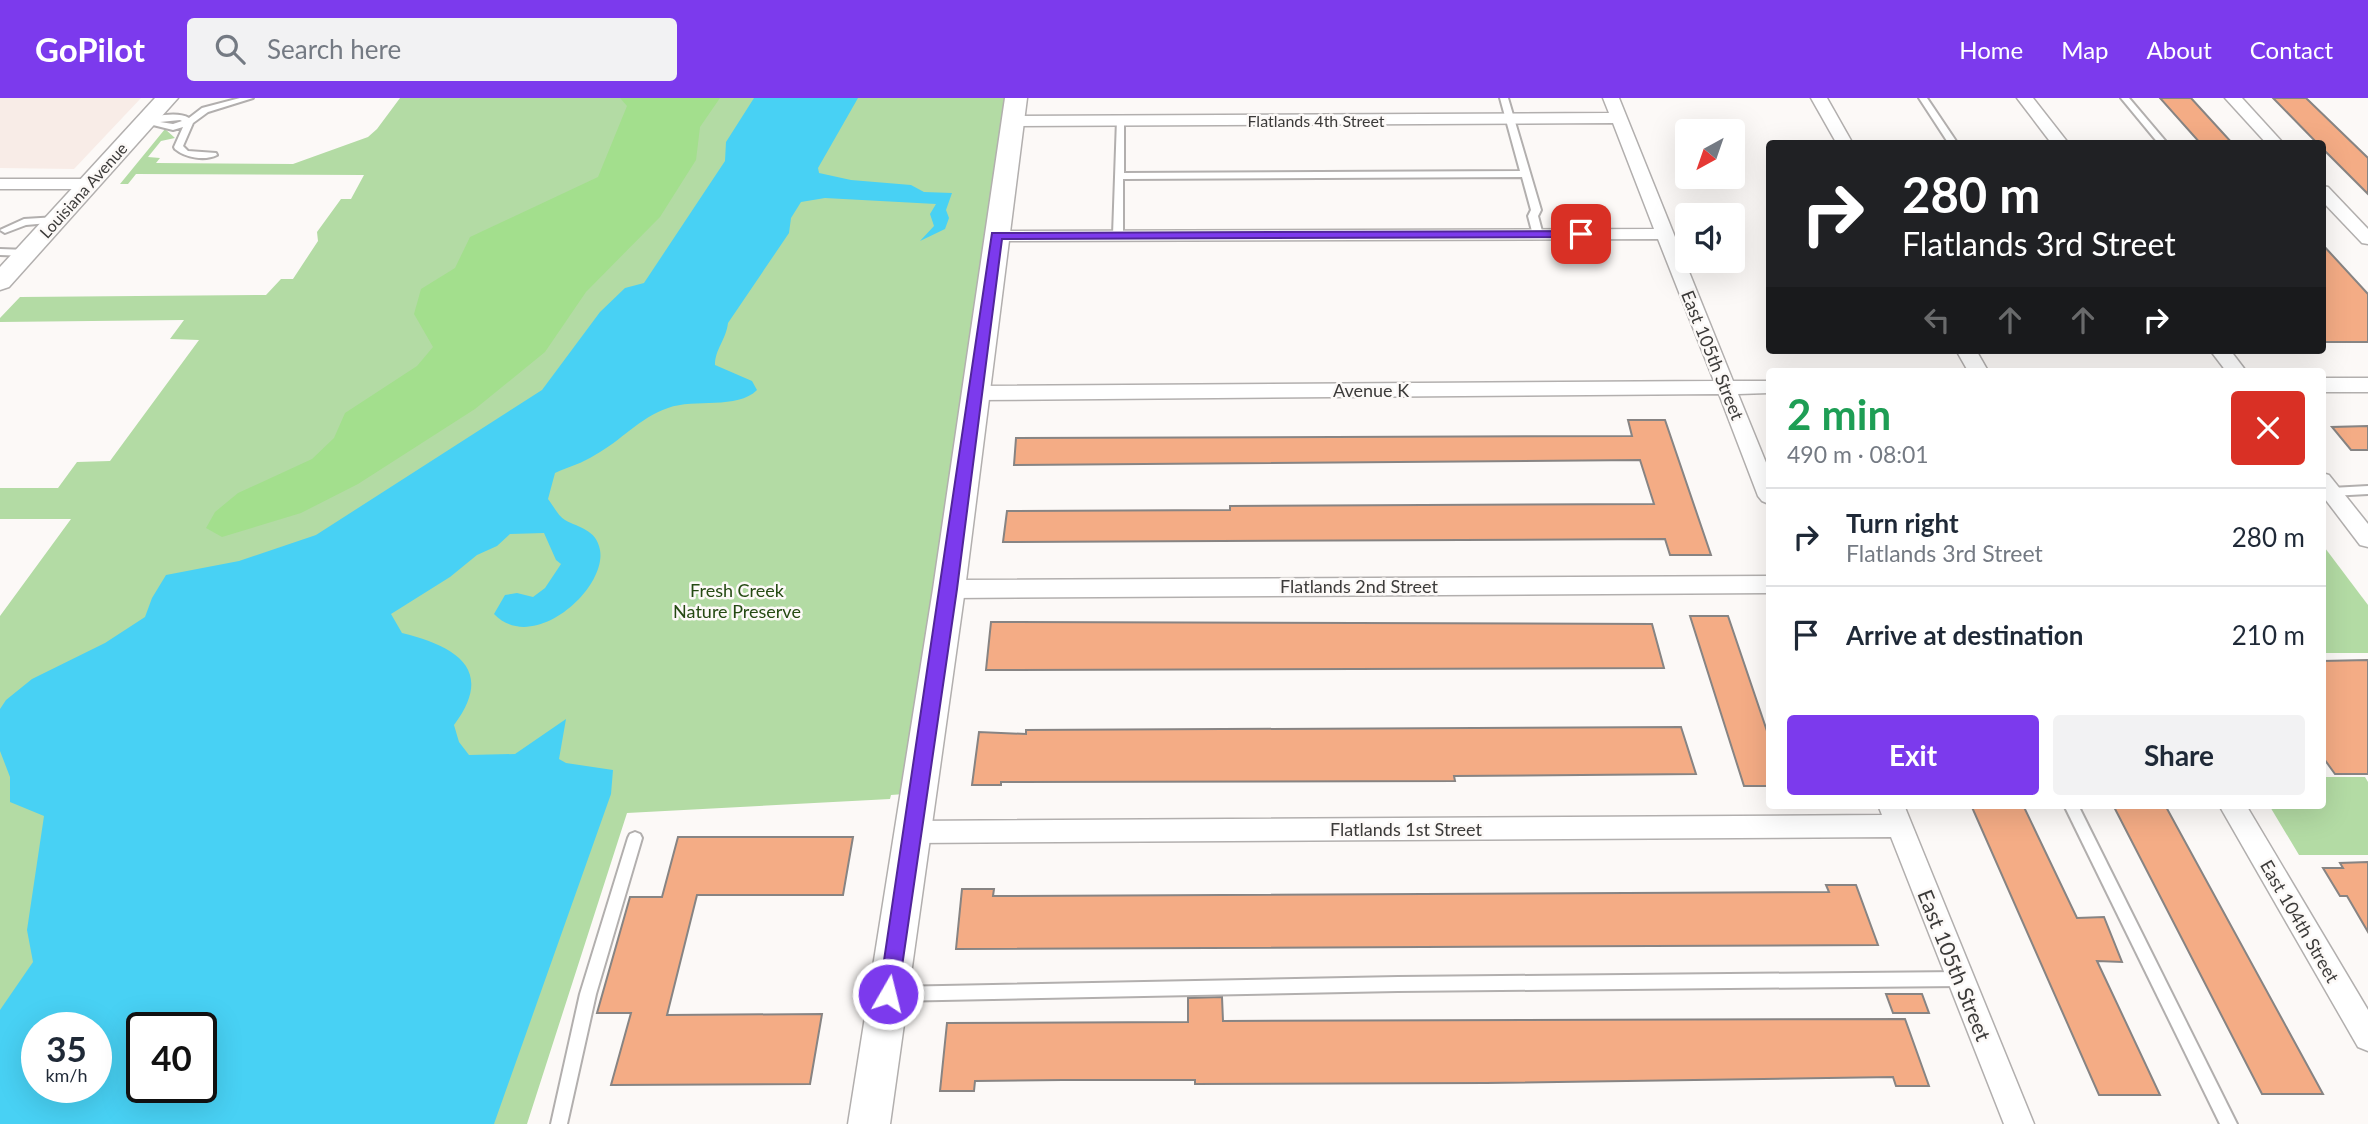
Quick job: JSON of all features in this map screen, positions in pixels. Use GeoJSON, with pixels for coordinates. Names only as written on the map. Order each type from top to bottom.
{"type":"FeatureCollection","features":[{"type":"Feature","properties":{"kind":"street","name":"Louisiana Avenue"},"geometry":{"type":"LineString","coordinates":[[0,282],[167,98]]}},
{"type":"Feature","properties":{"kind":"street","name":"East 105th Street"},"geometry":{"type":"LineString","coordinates":[[1611,98],[1766,488]]}},
{"type":"Feature","properties":{"kind":"street"},"geometry":{"type":"LineString","coordinates":[[1819,98],[1843,140]]}},
{"type":"Feature","properties":{"kind":"street"},"geometry":{"type":"LineString","coordinates":[[2025,98],[2058,140]]}},
{"type":"Feature","properties":{"kind":"street"},"geometry":{"type":"LineString","coordinates":[[2233,98],[2272,140]]}},
{"type":"Feature","properties":{"kind":"street","name":"Flatlands 4th Street"},"geometry":{"type":"LineString","coordinates":[[1014,109],[1120,121],[1619,118]]}},
{"type":"Feature","properties":{"kind":"street"},"geometry":{"type":"LineString","coordinates":[[869,1124],[949,589],[973,393],[1014,109]]}},
{"type":"Feature","properties":{"kind":"street"},"geometry":{"type":"LineString","coordinates":[[0,184],[89,184]]}},
{"type":"Feature","properties":{"kind":"street"},"geometry":{"type":"LineString","coordinates":[[2326,195],[2368,239]]}},
{"type":"Feature","properties":{"kind":"street"},"geometry":{"type":"LineString","coordinates":[[996,236],[1665,234]]}},
{"type":"Feature","properties":{"kind":"street"},"geometry":{"type":"LineString","coordinates":[[2223,354],[2234,368]]}},
{"type":"Feature","properties":{"kind":"street"},"geometry":{"type":"LineString","coordinates":[[2326,385],[2368,385]]}},
{"type":"Feature","properties":{"kind":"street","name":"Avenue K"},"geometry":{"type":"LineString","coordinates":[[973,393],[1766,387]]}},
{"type":"Feature","properties":{"kind":"street"},"geometry":{"type":"LineString","coordinates":[[2327,486],[2368,539]]}},
{"type":"Feature","properties":{"kind":"street","name":"Flatlands 2nd Street"},"geometry":{"type":"LineString","coordinates":[[949,589],[1766,583]]}},
{"type":"Feature","properties":{"kind":"street","name":"East 104th Street"},"geometry":{"type":"LineString","coordinates":[[2234,809],[2368,1037]]}},
{"type":"Feature","properties":{"kind":"street","name":"East 105th Street"},"geometry":{"type":"LineString","coordinates":[[1896,816],[2018,1124]]}},
{"type":"Feature","properties":{"kind":"street","name":"Flatlands 1st Street"},"geometry":{"type":"LineString","coordinates":[[912,832],[1896,816]]}},
{"type":"Feature","properties":{"kind":"lane"},"geometry":{"type":"LineString","coordinates":[[205,110],[212,98]]}},
{"type":"Feature","properties":{"kind":"lane"},"geometry":{"type":"LineString","coordinates":[[145,122],[173,127],[189,122],[205,110],[249,98]]}},
{"type":"Feature","properties":{"kind":"lane"},"geometry":{"type":"LineString","coordinates":[[1504,98],[1536,210],[1533,216],[1538,234]]}},
{"type":"Feature","properties":{"kind":"lane"},"geometry":{"type":"LineString","coordinates":[[1923,98],[1951,140]]}},
{"type":"Feature","properties":{"kind":"lane"},"geometry":{"type":"LineString","coordinates":[[2124,98],[2161,140]]}},
{"type":"Feature","properties":{"kind":"lane"},"geometry":{"type":"LineString","coordinates":[[1118,235],[1120,121]]}},
{"type":"Feature","properties":{"kind":"lane"},"geometry":{"type":"LineString","coordinates":[[189,122],[178,147],[186,154],[213,155]]}},
{"type":"Feature","properties":{"kind":"lane"},"geometry":{"type":"LineString","coordinates":[[1119,176],[1526,174]]}},
{"type":"Feature","properties":{"kind":"lane"},"geometry":{"type":"LineString","coordinates":[[5,230],[24,222],[57,220]]}},
{"type":"Feature","properties":{"kind":"lane"},"geometry":{"type":"LineString","coordinates":[[0,252],[27,253]]}},
{"type":"Feature","properties":{"kind":"lane"},"geometry":{"type":"LineString","coordinates":[[2327,486],[2368,490]]}},
{"type":"Feature","properties":{"kind":"lane"},"geometry":{"type":"LineString","coordinates":[[2073,809],[2229,1124]]}},
{"type":"Feature","properties":{"kind":"lane"},"geometry":{"type":"LineString","coordinates":[[559,1124],[588,994],[635,838]]}},
{"type":"Feature","properties":{"kind":"lane"},"geometry":{"type":"LineString","coordinates":[[888,994],[1384,984],[1961,979]]}},
{"type":"Feature","properties":{"kind":"shaded area"},"geometry":{"type":"Polygon","coordinates":[[[0,98],[141,98],[74,169],[0,168],[0,98]]]}},
{"type":"Feature","properties":{"kind":"green space"},"geometry":{"type":"Polygon","coordinates":[[[400,98],[768,98],[653,289],[551,396],[64,831],[48,959],[0,1043],[0,616],[71,519],[0,519],[0,488],[58,488],[77,462],[110,461],[199,340],[170,339],[184,320],[0,322],[0,318],[20,297],[266,295],[281,279],[293,279],[318,241],[317,232],[341,199],[351,199],[364,175],[136,174],[128,184],[120,184],[165,129],[175,138],[161,141],[148,157],[160,158],[156,163],[293,164],[368,137],[400,98]]]}},
{"type":"Feature","properties":{"kind":"green space"},"geometry":{"type":"Polygon","coordinates":[[[620,98],[720,98],[700,127],[696,160],[660,217],[586,292],[545,352],[475,409],[358,484],[301,513],[222,537],[206,528],[215,512],[238,493],[312,459],[334,438],[345,413],[417,366],[433,347],[414,314],[421,289],[455,268],[470,237],[598,177],[627,106],[620,98]]]}},
{"type":"Feature","properties":{"kind":"green space","name":"Fresh Creek Nature Preserve"},"geometry":{"type":"Polygon","coordinates":[[[845,98],[1014,98],[918,793],[891,795],[890,799],[627,813],[527,1124],[443,1124],[459,763],[375,625],[548,469],[684,361],[845,98]]]}},
{"type":"Feature","properties":{"kind":"green space"},"geometry":{"type":"Polygon","coordinates":[[[2326,549],[2368,605],[2368,653],[2326,653],[2326,549]]]}},
{"type":"Feature","properties":{"kind":"green space"},"geometry":{"type":"Polygon","coordinates":[[[2326,777],[2365,777],[2368,782],[2368,855],[2299,855],[2271,809],[2326,809],[2326,777]]]}},
{"type":"Feature","properties":{"kind":"water"},"geometry":{"type":"Polygon","coordinates":[[[754,98],[858,98],[818,168],[819,173],[851,180],[911,185],[924,192],[952,193],[946,210],[949,218],[945,229],[920,241],[934,226],[930,214],[936,204],[825,198],[801,202],[791,218],[789,233],[728,323],[715,359],[715,365],[752,381],[757,390],[738,400],[679,405],[658,412],[590,458],[555,473],[548,499],[562,518],[591,533],[600,550],[599,566],[592,582],[580,598],[547,622],[528,627],[510,625],[494,614],[505,595],[517,593],[533,597],[545,588],[561,564],[556,560],[544,533],[510,534],[497,546],[477,555],[450,577],[391,614],[402,633],[438,645],[464,663],[470,675],[471,689],[466,706],[454,725],[459,742],[469,755],[515,754],[566,719],[559,759],[566,763],[613,770],[611,794],[494,1124],[0,1124],[0,1010],[33,962],[27,930],[44,816],[10,802],[10,777],[0,751],[0,709],[6,700],[32,679],[105,643],[145,617],[152,598],[166,575],[239,561],[316,535],[542,390],[600,312],[625,288],[644,283],[725,161],[726,142],[754,98]]]}},
{"type":"Feature","properties":{"kind":"building"},"geometry":{"type":"Polygon","coordinates":[[[2160,98],[2191,98],[2229,140],[2197,140],[2160,98]]]}},
{"type":"Feature","properties":{"kind":"building"},"geometry":{"type":"Polygon","coordinates":[[[2273,98],[2306,98],[2368,158],[2368,194],[2326,152],[2326,140],[2314,140],[2273,98]]]}},
{"type":"Feature","properties":{"kind":"building"},"geometry":{"type":"Polygon","coordinates":[[[2326,248],[2368,294],[2368,342],[2326,342],[2326,248]]]}},
{"type":"Feature","properties":{"kind":"building"},"geometry":{"type":"Polygon","coordinates":[[[1628,420],[1665,420],[1711,555],[1670,555],[1665,539],[1003,542],[1007,511],[1230,510],[1230,506],[1654,504],[1640,460],[1014,465],[1016,438],[1632,436],[1628,420]]]}},
{"type":"Feature","properties":{"kind":"building"},"geometry":{"type":"Polygon","coordinates":[[[2368,426],[2368,450],[2351,450],[2332,427],[2368,426]]]}},
{"type":"Feature","properties":{"kind":"building"},"geometry":{"type":"Polygon","coordinates":[[[1690,616],[1728,616],[1766,728],[1766,786],[1744,786],[1690,616]]]}},
{"type":"Feature","properties":{"kind":"building"},"geometry":{"type":"Polygon","coordinates":[[[991,622],[1652,624],[1664,668],[986,670],[991,622]]]}},
{"type":"Feature","properties":{"kind":"building"},"geometry":{"type":"Polygon","coordinates":[[[2368,660],[2368,774],[2335,774],[2326,762],[2326,661],[2368,660]]]}},
{"type":"Feature","properties":{"kind":"building"},"geometry":{"type":"Polygon","coordinates":[[[1681,727],[1696,774],[1454,776],[1455,781],[1001,782],[1001,785],[972,785],[979,732],[1026,734],[1026,730],[1681,727]]]}},
{"type":"Feature","properties":{"kind":"building"},"geometry":{"type":"Polygon","coordinates":[[[1973,809],[2025,809],[2077,918],[2104,917],[2122,962],[2097,961],[2160,1095],[2099,1095],[1973,809]]]}},
{"type":"Feature","properties":{"kind":"building"},"geometry":{"type":"Polygon","coordinates":[[[2115,809],[2167,809],[2323,1094],[2262,1094],[2115,809]]]}},
{"type":"Feature","properties":{"kind":"building"},"geometry":{"type":"Polygon","coordinates":[[[678,837],[853,837],[843,895],[697,895],[667,1015],[822,1014],[810,1084],[611,1085],[631,1013],[597,1013],[630,897],[662,897],[678,837]]]}},
{"type":"Feature","properties":{"kind":"building"},"geometry":{"type":"Polygon","coordinates":[[[2368,862],[2368,932],[2347,896],[2340,896],[2323,868],[2343,868],[2340,863],[2368,862]]]}},
{"type":"Feature","properties":{"kind":"building"},"geometry":{"type":"Polygon","coordinates":[[[1826,885],[1856,885],[1878,945],[956,949],[962,889],[994,889],[993,896],[1829,892],[1826,885]]]}},
{"type":"Feature","properties":{"kind":"building"},"geometry":{"type":"Polygon","coordinates":[[[1886,994],[1922,994],[1929,1013],[1893,1013],[1886,994]]]}},
{"type":"Feature","properties":{"kind":"building"},"geometry":{"type":"Polygon","coordinates":[[[1222,997],[1223,1021],[1905,1019],[1929,1086],[1896,1086],[1893,1077],[1486,1083],[1195,1084],[1195,1080],[1063,1080],[975,1081],[974,1091],[940,1091],[947,1023],[1188,1022],[1188,998],[1222,997]]]}},
{"type":"Feature","properties":{"kind":"route"},"geometry":{"type":"LineString","coordinates":[[888,994],[949,589],[996,236],[1581,234]]}}]}
